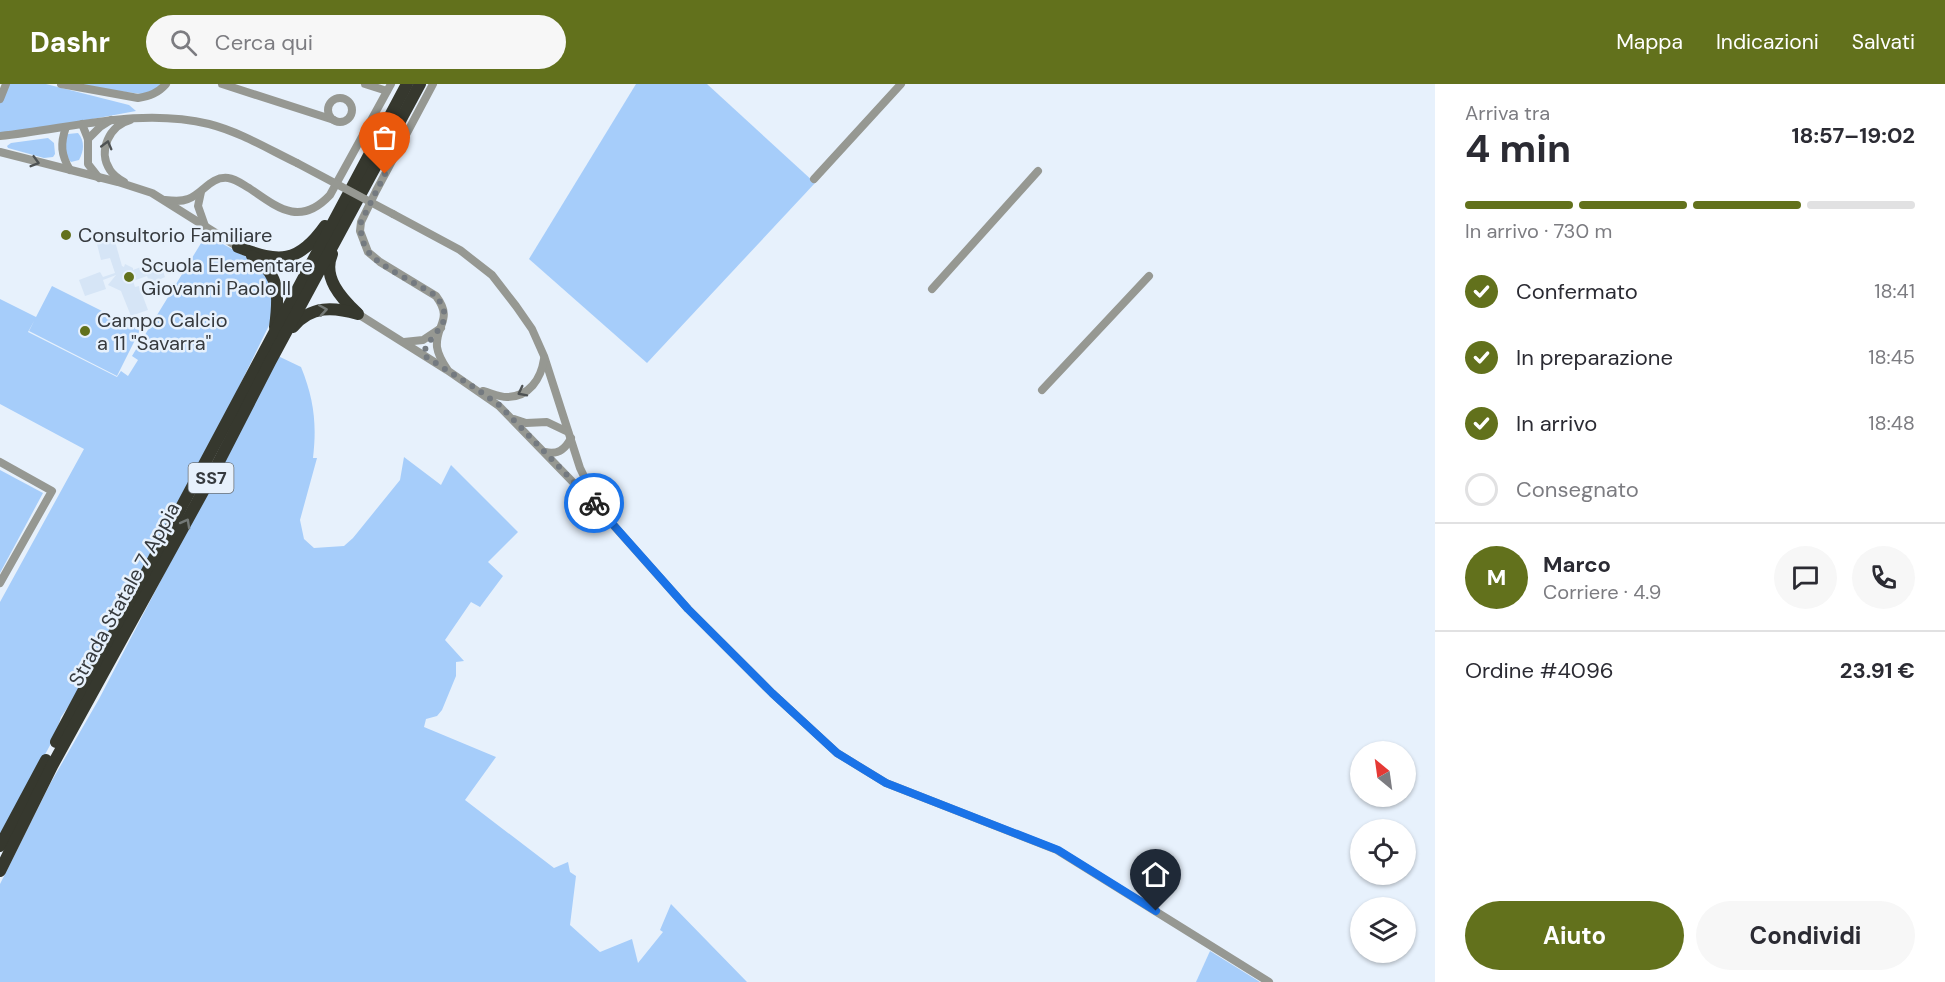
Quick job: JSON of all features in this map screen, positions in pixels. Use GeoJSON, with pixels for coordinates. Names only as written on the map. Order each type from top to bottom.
{"type":"FeatureCollection","features":[{"type":"Feature","properties":{"kind":"highway","name":"Strada Statale 7 Appia"},"geometry":{"type":"LineString","coordinates":[[0,846],[407,84]]}},
{"type":"Feature","properties":{"kind":"highway","name":"Strada Statale 7 Appia"},"geometry":{"type":"LineString","coordinates":[[0,870],[52,766],[211,477],[270,362],[420,84]]}},
{"type":"Feature","properties":{"kind":"highway"},"geometry":{"type":"LineString","coordinates":[[238,247],[273,258],[285,258],[297,254],[315,240],[345,201]]}},
{"type":"Feature","properties":{"kind":"highway"},"geometry":{"type":"LineString","coordinates":[[345,223],[330,259],[329,272],[343,300],[358,314]]}},
{"type":"Feature","properties":{"kind":"highway"},"geometry":{"type":"LineString","coordinates":[[238,247],[266,267],[274,282],[279,303],[274,336]]}},
{"type":"Feature","properties":{"kind":"highway"},"geometry":{"type":"LineString","coordinates":[[270,362],[292,329],[308,314],[329,308],[358,314]]}},
{"type":"Feature","properties":{"kind":"street"},"geometry":{"type":"LineString","coordinates":[[0,99],[6,84]]}},
{"type":"Feature","properties":{"kind":"street"},"geometry":{"type":"LineString","coordinates":[[61,84],[138,98],[161,90],[166,84]]}},
{"type":"Feature","properties":{"kind":"street"},"geometry":{"type":"LineString","coordinates":[[222,84],[334,120]]}},
{"type":"Feature","properties":{"kind":"street"},"geometry":{"type":"LineString","coordinates":[[186,214],[197,197],[213,181],[227,178],[237,180],[282,210],[302,212],[314,208],[330,195],[389,88],[365,84]]}},
{"type":"Feature","properties":{"kind":"street"},"geometry":{"type":"LineString","coordinates":[[423,355],[442,327],[443,309],[436,296],[380,262],[368,252],[360,231],[361,222],[376,191],[433,84]]}},
{"type":"Feature","properties":{"kind":"street"},"geometry":{"type":"LineString","coordinates":[[814,179],[901,84]]}},
{"type":"Feature","properties":{"kind":"street"},"geometry":{"type":"LineString","coordinates":[[127,185],[110,171],[104,159],[105,148],[116,126],[142,117]]}},
{"type":"Feature","properties":{"kind":"street"},"geometry":{"type":"LineString","coordinates":[[0,136],[113,119],[142,117],[186,119],[211,124],[240,135],[297,163],[460,250],[492,275],[532,329],[544,356],[580,468],[599,508]]}},
{"type":"Feature","properties":{"kind":"street"},"geometry":{"type":"LineString","coordinates":[[88,139],[100,127],[113,119]]}},
{"type":"Feature","properties":{"kind":"street"},"geometry":{"type":"LineString","coordinates":[[81,124],[88,139],[87,159],[99,178]]}},
{"type":"Feature","properties":{"kind":"street"},"geometry":{"type":"LineString","coordinates":[[66,127],[62,150],[64,160],[70,170]]}},
{"type":"Feature","properties":{"kind":"street"},"geometry":{"type":"LineString","coordinates":[[0,152],[152,193],[238,247]]}},
{"type":"Feature","properties":{"kind":"street"},"geometry":{"type":"LineString","coordinates":[[70,170],[87,159]]}},
{"type":"Feature","properties":{"kind":"street"},"geometry":{"type":"LineString","coordinates":[[932,289],[1038,171]]}},
{"type":"Feature","properties":{"kind":"street"},"geometry":{"type":"LineString","coordinates":[[165,200],[182,201],[197,197]]}},
{"type":"Feature","properties":{"kind":"street"},"geometry":{"type":"LineString","coordinates":[[197,197],[205,226]]}},
{"type":"Feature","properties":{"kind":"street"},"geometry":{"type":"LineString","coordinates":[[1042,390],[1149,276]]}},
{"type":"Feature","properties":{"kind":"street"},"geometry":{"type":"LineString","coordinates":[[358,314],[499,405],[599,508],[688,609],[772,693],[837,753],[886,783],[1058,850],[1269,982]]}},
{"type":"Feature","properties":{"kind":"street"},"geometry":{"type":"LineString","coordinates":[[401,341],[412,342],[436,337]]}},
{"type":"Feature","properties":{"kind":"street"},"geometry":{"type":"LineString","coordinates":[[436,337],[437,347],[447,370]]}},
{"type":"Feature","properties":{"kind":"street"},"geometry":{"type":"LineString","coordinates":[[478,390],[505,397],[518,395],[539,379],[544,356]]}},
{"type":"Feature","properties":{"kind":"street"},"geometry":{"type":"LineString","coordinates":[[512,418],[525,423],[547,422],[569,435]]}},
{"type":"Feature","properties":{"kind":"street"},"geometry":{"type":"LineString","coordinates":[[544,452],[558,452],[568,444],[569,435]]}},
{"type":"Feature","properties":{"kind":"street"},"geometry":{"type":"LineString","coordinates":[[0,462],[52,491],[0,583]]}},
{"type":"Feature","properties":{"kind":"shaded area"},"geometry":{"type":"Polygon","coordinates":[[[8,84],[46,84],[129,105],[136,111],[0,136],[0,99],[8,84]]]}},
{"type":"Feature","properties":{"kind":"shaded area"},"geometry":{"type":"Polygon","coordinates":[[[61,84],[166,84],[150,95],[61,84]]]}},
{"type":"Feature","properties":{"kind":"shaded area"},"geometry":{"type":"Polygon","coordinates":[[[636,84],[707,84],[815,183],[647,363],[529,259],[636,84]]]}},
{"type":"Feature","properties":{"kind":"shaded area"},"geometry":{"type":"Polygon","coordinates":[[[78,133],[83,143],[82,153],[79,160],[71,162],[66,156],[66,135],[78,133]]]}},
{"type":"Feature","properties":{"kind":"shaded area"},"geometry":{"type":"Polygon","coordinates":[[[48,138],[54,143],[53,157],[44,158],[7,146],[11,143],[48,138]]]}},
{"type":"Feature","properties":{"kind":"shaded area"},"geometry":{"type":"Polygon","coordinates":[[[206,235],[258,263],[274,287],[275,313],[210,446],[82,687],[61,717],[55,736],[0,838],[0,602],[84,449],[0,404],[0,299],[36,317],[52,286],[140,330],[117,376],[29,331],[34,321],[28,332],[117,377],[121,371],[128,376],[138,360],[132,356],[206,235]]]}},
{"type":"Feature","properties":{"kind":"shaded area","name":"Scuola Elementare Giovanni Paolo II"},"geometry":{"type":"Polygon","coordinates":[[[114,238],[122,266],[124,267],[125,264],[133,270],[159,260],[165,277],[150,284],[147,276],[133,281],[135,287],[139,286],[148,310],[131,316],[121,291],[108,285],[116,275],[103,280],[106,289],[85,296],[79,280],[100,272],[103,277],[115,273],[110,258],[101,260],[97,244],[114,238]]]}},
{"type":"Feature","properties":{"kind":"shaded area"},"geometry":{"type":"Polygon","coordinates":[[[278,356],[301,367],[312,401],[315,434],[313,458],[317,458],[300,520],[304,539],[314,548],[344,546],[353,538],[400,480],[404,457],[441,485],[451,465],[518,532],[488,562],[503,576],[480,607],[471,602],[445,640],[464,661],[456,662],[456,676],[442,710],[437,716],[426,719],[424,727],[496,757],[465,800],[554,868],[568,862],[570,872],[576,876],[570,925],[600,952],[632,939],[638,963],[663,932],[660,930],[671,904],[747,982],[0,982],[0,884],[50,784],[99,699],[278,356]]]}},
{"type":"Feature","properties":{"kind":"shaded area"},"geometry":{"type":"Polygon","coordinates":[[[0,470],[43,493],[0,573],[0,470]]]}},
{"type":"Feature","properties":{"kind":"shaded area"},"geometry":{"type":"Polygon","coordinates":[[[1210,951],[1260,982],[1196,982],[1210,951]]]}},
{"type":"Feature","properties":{"kind":"way so far"},"geometry":{"type":"LineString","coordinates":[[385,174],[361,222],[360,231],[368,252],[380,262],[422,286],[436,296],[440,302],[444,317],[442,327],[433,334],[423,355],[499,405],[594,503]]}},
{"type":"Feature","properties":{"kind":"place","name":"Consultorio Familiare"},"geometry":{"type":"Point","coordinates":[66,235]}},
{"type":"Feature","properties":{"kind":"place","name":"Scuola Elementare Giovanni Paolo II"},"geometry":{"type":"Point","coordinates":[129,277]}},
{"type":"Feature","properties":{"kind":"place","name":"Campo Calcio a 11 \"Savarra\""},"geometry":{"type":"Point","coordinates":[85,331]}},
{"type":"Feature","properties":{"kind":"route"},"geometry":{"type":"LineString","coordinates":[[594,503],[688,609],[772,693],[837,753],[886,783],[1058,850],[1156,911]]}}]}
